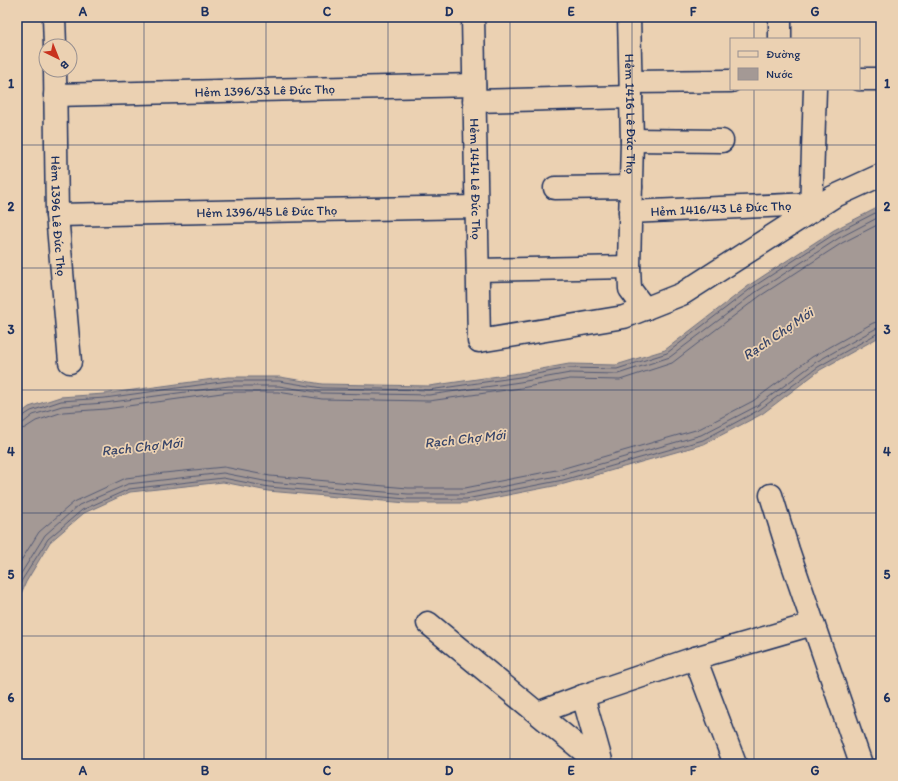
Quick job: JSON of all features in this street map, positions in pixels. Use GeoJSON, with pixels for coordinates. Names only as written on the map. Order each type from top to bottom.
{"type":"FeatureCollection","features":[{"type":"Feature","properties":{"kind":"street"},"geometry":{"type":"LineString","coordinates":[[54,17],[55,38]]}},
{"type":"Feature","properties":{"kind":"street","name":"Hẻm 1414 Lê Đức Thọ"},"geometry":{"type":"LineString","coordinates":[[472,17],[479,341],[624,318],[645,309]]}},
{"type":"Feature","properties":{"kind":"street","name":"Hẻm 1416 Lê Đức Thọ"},"geometry":{"type":"LineString","coordinates":[[629,17],[632,140],[629,267],[630,290],[645,309]]}},
{"type":"Feature","properties":{"kind":"street"},"geometry":{"type":"LineString","coordinates":[[780,17],[780,38]]}},
{"type":"Feature","properties":{"kind":"street","name":"Hẻm 1396 Lê Đức Thọ"},"geometry":{"type":"LineString","coordinates":[[55,78],[57,215],[70,362]]}},
{"type":"Feature","properties":{"kind":"street"},"geometry":{"type":"LineString","coordinates":[[860,80],[881,79]]}},
{"type":"Feature","properties":{"kind":"street","name":"Hẻm 1396/33 Lê Đức Thọ"},"geometry":{"type":"LineString","coordinates":[[55,95],[474,93],[631,90],[730,81]]}},
{"type":"Feature","properties":{"kind":"street"},"geometry":{"type":"LineString","coordinates":[[811,208],[815,90]]}},
{"type":"Feature","properties":{"kind":"street"},"geometry":{"type":"LineString","coordinates":[[632,140],[722,141]]}},
{"type":"Feature","properties":{"kind":"street"},"geometry":{"type":"LineString","coordinates":[[645,309],[682,294],[811,208],[881,175]]}},
{"type":"Feature","properties":{"kind":"street"},"geometry":{"type":"LineString","coordinates":[[555,188],[631,187]]}},
{"type":"Feature","properties":{"kind":"street","name":"Hẻm 1396/45 Lê Đức Thọ"},"geometry":{"type":"LineString","coordinates":[[57,215],[476,207]]}},
{"type":"Feature","properties":{"kind":"street","name":"Hẻm 1416/43 Lê Đức Thọ"},"geometry":{"type":"LineString","coordinates":[[630,212],[811,208]]}},
{"type":"Feature","properties":{"kind":"street"},"geometry":{"type":"LineString","coordinates":[[478,270],[629,267]]}},
{"type":"Feature","properties":{"kind":"street"},"geometry":{"type":"LineString","coordinates":[[771,495],[788,550],[861,764]]}},
{"type":"Feature","properties":{"kind":"street"},"geometry":{"type":"LineString","coordinates":[[428,623],[600,764]]}},
{"type":"Feature","properties":{"kind":"street"},"geometry":{"type":"LineString","coordinates":[[538,713],[695,658],[813,624]]}},
{"type":"Feature","properties":{"kind":"street"},"geometry":{"type":"LineString","coordinates":[[695,658],[736,764]]}},
{"type":"Feature","properties":{"kind":"street"},"geometry":{"type":"LineString","coordinates":[[583,696],[600,764]]}},
{"type":"Feature","properties":{"kind":"water","name":"Rạch Chợ Mới"},"geometry":{"type":"Polygon","coordinates":[[[881,206],[881,336],[820,370],[762,414],[704,444],[564,484],[467,503],[407,503],[268,491],[223,482],[130,492],[84,513],[50,542],[26,582],[17,603],[17,416],[29,407],[60,397],[104,394],[228,377],[280,377],[322,384],[429,386],[569,364],[616,365],[665,350],[751,284],[834,230],[881,206]]]}}]}
